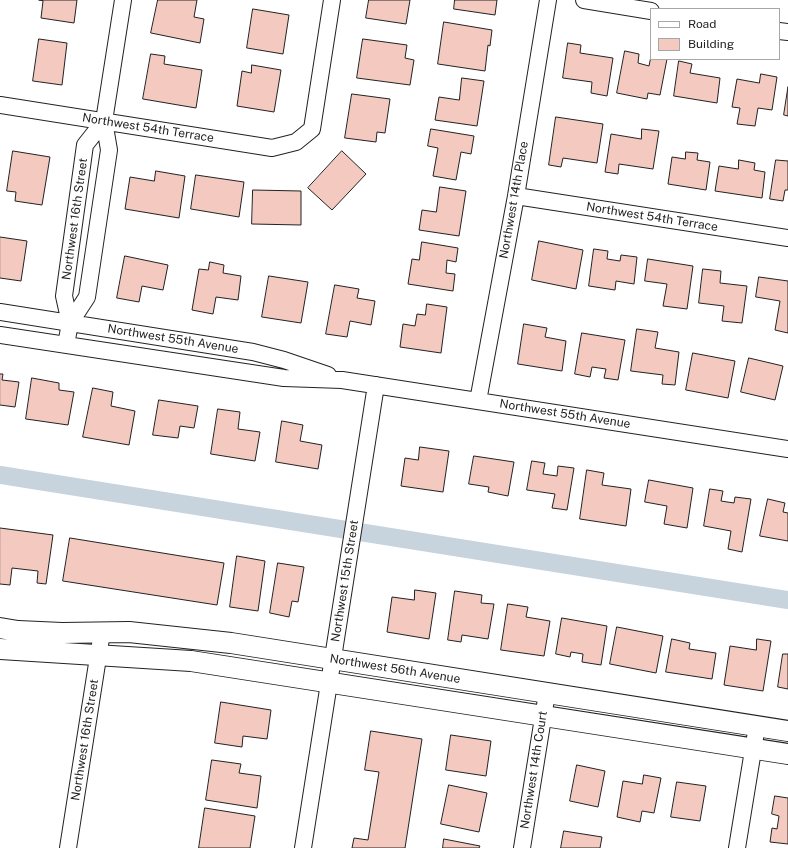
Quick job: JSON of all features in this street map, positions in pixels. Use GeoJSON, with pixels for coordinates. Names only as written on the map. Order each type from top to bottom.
{"type":"FeatureCollection","features":[{"type":"Feature","properties":{"kind":"street","name":"Northwest 16th Street"},"geometry":{"type":"LineString","coordinates":[[70,322],[87,297],[109,150],[104,121],[123,0]]}},
{"type":"Feature","properties":{"kind":"street","name":"Northwest 54th Terrace"},"geometry":{"type":"LineString","coordinates":[[0,105],[272,148],[296,142],[312,129],[332,0]]}},
{"type":"Feature","properties":{"kind":"street","name":"Northwest 14th Place"},"geometry":{"type":"LineString","coordinates":[[478,401],[516,196],[548,0]]}},
{"type":"Feature","properties":{"kind":"street"},"geometry":{"type":"LineString","coordinates":[[584,0],[650,11]]}},
{"type":"Feature","properties":{"kind":"street","name":"Northwest 16th Street"},"geometry":{"type":"LineString","coordinates":[[66,345],[70,322],[64,296],[86,145],[104,121]]}},
{"type":"Feature","properties":{"kind":"street","name":"Northwest 54th Terrace"},"geometry":{"type":"LineString","coordinates":[[516,196],[788,238]]}},
{"type":"Feature","properties":{"kind":"street","name":"Northwest 55th Avenue"},"geometry":{"type":"LineString","coordinates":[[0,312],[253,352],[284,360],[342,380]]}},
{"type":"Feature","properties":{"kind":"street","name":"Northwest 55th Avenue"},"geometry":{"type":"LineString","coordinates":[[0,335],[284,378],[342,380],[788,449]]}},
{"type":"Feature","properties":{"kind":"street","name":"Northwest 15th Street"},"geometry":{"type":"LineString","coordinates":[[303,848],[376,385]]}},
{"type":"Feature","properties":{"kind":"street","name":"Northwest 56th Avenue"},"geometry":{"type":"LineString","coordinates":[[0,628],[26,632],[129,632],[204,640],[546,692],[788,731]]}},
{"type":"Feature","properties":{"kind":"street","name":"Northwest 16th Street"},"geometry":{"type":"LineString","coordinates":[[68,848],[102,632]]}},
{"type":"Feature","properties":{"kind":"street","name":"Northwest 56th Avenue"},"geometry":{"type":"LineString","coordinates":[[0,649],[191,661],[788,754]]}},
{"type":"Feature","properties":{"kind":"street","name":"Northwest 14th Court"},"geometry":{"type":"LineString","coordinates":[[522,848],[546,692]]}},
{"type":"Feature","properties":{"kind":"street"},"geometry":{"type":"LineString","coordinates":[[737,848],[757,726]]}},
{"type":"Feature","properties":{"kind":"building"},"geometry":{"type":"Polygon","coordinates":[[[39,0],[77,0],[74,23],[41,18],[43,1],[39,0]]]}},
{"type":"Feature","properties":{"kind":"building"},"geometry":{"type":"Polygon","coordinates":[[[158,0],[197,0],[194,17],[204,19],[200,43],[151,33],[158,0]]]}},
{"type":"Feature","properties":{"kind":"building"},"geometry":{"type":"Polygon","coordinates":[[[369,0],[410,0],[406,24],[366,18],[369,0]]]}},
{"type":"Feature","properties":{"kind":"building"},"geometry":{"type":"Polygon","coordinates":[[[455,0],[497,0],[495,15],[454,9],[455,0]]]}},
{"type":"Feature","properties":{"kind":"building"},"geometry":{"type":"Polygon","coordinates":[[[253,9],[289,15],[283,54],[247,48],[253,9]]]}},
{"type":"Feature","properties":{"kind":"building"},"geometry":{"type":"Polygon","coordinates":[[[444,22],[492,30],[490,46],[488,45],[485,71],[438,64],[444,22]]]}},
{"type":"Feature","properties":{"kind":"building"},"geometry":{"type":"Polygon","coordinates":[[[39,39],[67,43],[62,85],[33,81],[39,39]]]}},
{"type":"Feature","properties":{"kind":"building"},"geometry":{"type":"Polygon","coordinates":[[[363,39],[407,45],[405,58],[414,60],[410,85],[357,78],[363,39]]]}},
{"type":"Feature","properties":{"kind":"building"},"geometry":{"type":"Polygon","coordinates":[[[568,43],[581,45],[580,53],[613,58],[607,96],[591,93],[592,82],[563,78],[568,43]]]}},
{"type":"Feature","properties":{"kind":"building"},"geometry":{"type":"Polygon","coordinates":[[[625,51],[639,54],[638,63],[649,66],[650,60],[667,60],[660,95],[648,93],[647,99],[617,93],[625,51]]]}},
{"type":"Feature","properties":{"kind":"building"},"geometry":{"type":"Polygon","coordinates":[[[151,54],[165,56],[164,64],[202,70],[196,108],[143,99],[151,54]]]}},
{"type":"Feature","properties":{"kind":"building"},"geometry":{"type":"Polygon","coordinates":[[[679,61],[692,64],[690,73],[720,78],[717,103],[674,96],[679,61]]]}},
{"type":"Feature","properties":{"kind":"building"},"geometry":{"type":"Polygon","coordinates":[[[252,65],[281,70],[274,112],[237,106],[242,71],[251,73],[252,65]]]}},
{"type":"Feature","properties":{"kind":"building"},"geometry":{"type":"Polygon","coordinates":[[[761,74],[777,77],[772,110],[758,108],[755,126],[737,124],[740,108],[732,107],[737,79],[759,83],[761,74]]]}},
{"type":"Feature","properties":{"kind":"building"},"geometry":{"type":"Polygon","coordinates":[[[462,78],[484,81],[477,126],[435,120],[439,97],[459,100],[462,78]]]}},
{"type":"Feature","properties":{"kind":"building"},"geometry":{"type":"Polygon","coordinates":[[[788,87],[788,116],[784,115],[788,87]]]}},
{"type":"Feature","properties":{"kind":"building"},"geometry":{"type":"Polygon","coordinates":[[[352,94],[390,99],[385,133],[377,132],[376,142],[345,138],[352,94]]]}},
{"type":"Feature","properties":{"kind":"building"},"geometry":{"type":"Polygon","coordinates":[[[556,117],[603,124],[597,163],[563,158],[561,167],[549,165],[556,117]]]}},
{"type":"Feature","properties":{"kind":"building"},"geometry":{"type":"Polygon","coordinates":[[[431,129],[474,136],[471,154],[461,152],[456,180],[433,176],[438,148],[428,146],[431,129]]]}},
{"type":"Feature","properties":{"kind":"building"},"geometry":{"type":"Polygon","coordinates":[[[642,129],[659,131],[653,169],[619,164],[618,174],[605,172],[611,134],[641,139],[642,129]]]}},
{"type":"Feature","properties":{"kind":"building"},"geometry":{"type":"Polygon","coordinates":[[[13,151],[50,157],[42,205],[15,201],[16,192],[7,191],[13,151]]]}},
{"type":"Feature","properties":{"kind":"building"},"geometry":{"type":"Polygon","coordinates":[[[342,151],[366,174],[332,210],[308,188],[342,151]]]}},
{"type":"Feature","properties":{"kind":"building"},"geometry":{"type":"Polygon","coordinates":[[[686,152],[698,153],[697,160],[710,162],[706,190],[668,184],[672,157],[685,159],[686,152]]]}},
{"type":"Feature","properties":{"kind":"building"},"geometry":{"type":"Polygon","coordinates":[[[739,160],[755,163],[754,170],[765,172],[762,198],[715,191],[719,166],[738,169],[739,160]]]}},
{"type":"Feature","properties":{"kind":"building"},"geometry":{"type":"Polygon","coordinates":[[[776,160],[788,161],[788,190],[785,190],[783,201],[770,199],[776,160]]]}},
{"type":"Feature","properties":{"kind":"building"},"geometry":{"type":"Polygon","coordinates":[[[156,171],[185,176],[179,218],[125,209],[130,177],[154,181],[156,171]]]}},
{"type":"Feature","properties":{"kind":"building"},"geometry":{"type":"Polygon","coordinates":[[[196,175],[244,182],[239,217],[191,209],[196,175]]]}},
{"type":"Feature","properties":{"kind":"building"},"geometry":{"type":"Polygon","coordinates":[[[440,187],[466,191],[459,236],[419,230],[422,210],[436,212],[440,187]]]}},
{"type":"Feature","properties":{"kind":"building"},"geometry":{"type":"Polygon","coordinates":[[[253,190],[301,191],[301,225],[252,224],[253,190]]]}},
{"type":"Feature","properties":{"kind":"building"},"geometry":{"type":"Polygon","coordinates":[[[0,237],[27,241],[21,281],[0,278],[0,237]]]}},
{"type":"Feature","properties":{"kind":"building"},"geometry":{"type":"Polygon","coordinates":[[[539,241],[583,250],[576,289],[532,280],[539,241]]]}},
{"type":"Feature","properties":{"kind":"building"},"geometry":{"type":"Polygon","coordinates":[[[422,242],[458,248],[456,262],[447,260],[446,273],[455,274],[453,291],[408,284],[412,259],[419,260],[422,242]]]}},
{"type":"Feature","properties":{"kind":"building"},"geometry":{"type":"Polygon","coordinates":[[[594,249],[608,251],[607,259],[620,261],[621,255],[637,257],[634,284],[616,281],[615,290],[589,286],[594,249]]]}},
{"type":"Feature","properties":{"kind":"building"},"geometry":{"type":"Polygon","coordinates":[[[125,256],[168,265],[163,290],[142,286],[139,302],[117,298],[125,256]]]}},
{"type":"Feature","properties":{"kind":"building"},"geometry":{"type":"Polygon","coordinates":[[[648,259],[693,266],[687,309],[663,306],[667,284],[645,281],[648,259]]]}},
{"type":"Feature","properties":{"kind":"building"},"geometry":{"type":"Polygon","coordinates":[[[210,262],[224,265],[223,273],[241,276],[238,300],[216,297],[213,314],[192,310],[199,269],[208,270],[210,262]]]}},
{"type":"Feature","properties":{"kind":"building"},"geometry":{"type":"Polygon","coordinates":[[[703,269],[721,271],[720,283],[747,286],[742,323],[722,321],[724,306],[699,303],[703,269]]]}},
{"type":"Feature","properties":{"kind":"building"},"geometry":{"type":"Polygon","coordinates":[[[269,276],[308,282],[301,323],[262,317],[269,276]]]}},
{"type":"Feature","properties":{"kind":"building"},"geometry":{"type":"Polygon","coordinates":[[[759,277],[788,281],[788,333],[775,330],[780,301],[756,297],[759,277]]]}},
{"type":"Feature","properties":{"kind":"building"},"geometry":{"type":"Polygon","coordinates":[[[335,285],[359,289],[357,298],[375,301],[371,325],[350,321],[347,337],[326,334],[335,285]]]}},
{"type":"Feature","properties":{"kind":"building"},"geometry":{"type":"Polygon","coordinates":[[[427,304],[447,307],[441,353],[400,347],[403,324],[415,326],[417,314],[425,315],[427,304]]]}},
{"type":"Feature","properties":{"kind":"building"},"geometry":{"type":"Polygon","coordinates":[[[524,324],[547,328],[545,337],[566,341],[562,371],[518,364],[524,324]]]}},
{"type":"Feature","properties":{"kind":"building"},"geometry":{"type":"Polygon","coordinates":[[[637,329],[658,332],[655,348],[679,352],[675,385],[662,384],[663,375],[631,371],[637,329]]]}},
{"type":"Feature","properties":{"kind":"building"},"geometry":{"type":"Polygon","coordinates":[[[582,333],[625,340],[618,380],[604,378],[606,369],[592,367],[590,377],[575,374],[582,333]]]}},
{"type":"Feature","properties":{"kind":"building"},"geometry":{"type":"Polygon","coordinates":[[[693,353],[735,361],[728,398],[686,390],[693,353]]]}},
{"type":"Feature","properties":{"kind":"building"},"geometry":{"type":"Polygon","coordinates":[[[749,358],[783,366],[775,400],[741,392],[749,358]]]}},
{"type":"Feature","properties":{"kind":"building"},"geometry":{"type":"Polygon","coordinates":[[[0,374],[3,374],[2,380],[19,382],[15,407],[0,405],[0,374]]]}},
{"type":"Feature","properties":{"kind":"building"},"geometry":{"type":"Polygon","coordinates":[[[32,378],[59,383],[59,390],[74,392],[68,425],[26,419],[32,378]]]}},
{"type":"Feature","properties":{"kind":"building"},"geometry":{"type":"Polygon","coordinates":[[[93,388],[113,392],[111,406],[135,411],[129,445],[83,437],[93,388]]]}},
{"type":"Feature","properties":{"kind":"building"},"geometry":{"type":"Polygon","coordinates":[[[159,400],[198,406],[194,428],[180,426],[178,438],[153,435],[159,400]]]}},
{"type":"Feature","properties":{"kind":"building"},"geometry":{"type":"Polygon","coordinates":[[[218,409],[240,412],[238,429],[260,432],[255,461],[211,454],[218,409]]]}},
{"type":"Feature","properties":{"kind":"building"},"geometry":{"type":"Polygon","coordinates":[[[282,421],[303,425],[300,441],[322,445],[318,469],[276,462],[282,421]]]}},
{"type":"Feature","properties":{"kind":"building"},"geometry":{"type":"Polygon","coordinates":[[[420,447],[449,451],[443,492],[401,486],[405,458],[418,460],[420,447]]]}},
{"type":"Feature","properties":{"kind":"building"},"geometry":{"type":"Polygon","coordinates":[[[474,456],[514,462],[508,496],[488,492],[489,487],[469,484],[474,456]]]}},
{"type":"Feature","properties":{"kind":"building"},"geometry":{"type":"Polygon","coordinates":[[[532,461],[545,463],[543,474],[557,476],[558,466],[574,468],[567,510],[552,508],[555,494],[527,490],[532,461]]]}},
{"type":"Feature","properties":{"kind":"building"},"geometry":{"type":"Polygon","coordinates":[[[587,470],[604,473],[602,485],[631,489],[626,526],[580,519],[587,470]]]}},
{"type":"Feature","properties":{"kind":"building"},"geometry":{"type":"Polygon","coordinates":[[[649,480],[693,488],[687,528],[664,524],[667,506],[645,502],[649,480]]]}},
{"type":"Feature","properties":{"kind":"building"},"geometry":{"type":"Polygon","coordinates":[[[710,489],[723,491],[721,501],[734,503],[735,497],[751,499],[742,552],[728,549],[731,531],[704,526],[710,489]]]}},
{"type":"Feature","properties":{"kind":"building"},"geometry":{"type":"Polygon","coordinates":[[[768,499],[785,503],[783,512],[788,513],[788,541],[760,536],[768,499]]]}},
{"type":"Feature","properties":{"kind":"building"},"geometry":{"type":"Polygon","coordinates":[[[0,528],[53,535],[46,584],[37,583],[38,571],[12,568],[10,585],[0,584],[0,528]]]}},
{"type":"Feature","properties":{"kind":"building"},"geometry":{"type":"Polygon","coordinates":[[[70,538],[224,563],[217,605],[63,581],[70,538]]]}},
{"type":"Feature","properties":{"kind":"building"},"geometry":{"type":"Polygon","coordinates":[[[237,556],[265,561],[258,611],[230,607],[237,556]]]}},
{"type":"Feature","properties":{"kind":"building"},"geometry":{"type":"Polygon","coordinates":[[[278,563],[304,567],[298,602],[292,601],[289,617],[270,613],[278,563]]]}},
{"type":"Feature","properties":{"kind":"building"},"geometry":{"type":"Polygon","coordinates":[[[415,590],[436,593],[429,639],[387,632],[392,597],[414,600],[415,590]]]}},
{"type":"Feature","properties":{"kind":"building"},"geometry":{"type":"Polygon","coordinates":[[[455,591],[482,595],[481,603],[494,604],[488,639],[462,635],[461,642],[448,640],[455,591]]]}},
{"type":"Feature","properties":{"kind":"building"},"geometry":{"type":"Polygon","coordinates":[[[508,604],[528,607],[526,617],[550,621],[544,656],[501,650],[508,604]]]}},
{"type":"Feature","properties":{"kind":"building"},"geometry":{"type":"Polygon","coordinates":[[[562,618],[607,626],[601,665],[582,662],[583,654],[571,652],[570,657],[556,654],[562,618]]]}},
{"type":"Feature","properties":{"kind":"building"},"geometry":{"type":"Polygon","coordinates":[[[617,627],[663,636],[656,673],[610,664],[617,627]]]}},
{"type":"Feature","properties":{"kind":"building"},"geometry":{"type":"Polygon","coordinates":[[[672,639],[690,643],[689,649],[716,653],[712,679],[666,672],[672,639]]]}},
{"type":"Feature","properties":{"kind":"building"},"geometry":{"type":"Polygon","coordinates":[[[757,639],[771,641],[763,691],[724,685],[730,646],[756,650],[757,639]]]}},
{"type":"Feature","properties":{"kind":"building"},"geometry":{"type":"Polygon","coordinates":[[[783,654],[788,654],[788,689],[778,687],[783,654]]]}},
{"type":"Feature","properties":{"kind":"building"},"geometry":{"type":"Polygon","coordinates":[[[221,702],[271,710],[267,739],[243,736],[242,747],[215,743],[221,702]]]}},
{"type":"Feature","properties":{"kind":"building"},"geometry":{"type":"Polygon","coordinates":[[[371,731],[422,739],[405,848],[352,848],[354,838],[368,840],[379,772],[365,770],[371,731]]]}},
{"type":"Feature","properties":{"kind":"building"},"geometry":{"type":"Polygon","coordinates":[[[451,735],[491,741],[486,776],[446,770],[451,735]]]}},
{"type":"Feature","properties":{"kind":"building"},"geometry":{"type":"Polygon","coordinates":[[[212,760],[241,764],[239,773],[261,776],[257,808],[206,800],[212,760]]]}},
{"type":"Feature","properties":{"kind":"building"},"geometry":{"type":"Polygon","coordinates":[[[577,765],[605,771],[598,807],[570,801],[577,765]]]}},
{"type":"Feature","properties":{"kind":"building"},"geometry":{"type":"Polygon","coordinates":[[[644,775],[661,778],[654,813],[642,811],[640,822],[617,817],[623,781],[642,784],[644,775]]]}},
{"type":"Feature","properties":{"kind":"building"},"geometry":{"type":"Polygon","coordinates":[[[677,782],[706,786],[700,821],[671,817],[677,782]]]}},
{"type":"Feature","properties":{"kind":"building"},"geometry":{"type":"Polygon","coordinates":[[[449,785],[487,793],[479,832],[441,824],[449,785]]]}},
{"type":"Feature","properties":{"kind":"building"},"geometry":{"type":"Polygon","coordinates":[[[775,796],[788,798],[788,844],[770,842],[772,828],[777,829],[779,816],[772,814],[775,796]]]}},
{"type":"Feature","properties":{"kind":"building"},"geometry":{"type":"Polygon","coordinates":[[[205,808],[255,816],[250,848],[199,848],[205,808]]]}},
{"type":"Feature","properties":{"kind":"building"},"geometry":{"type":"Polygon","coordinates":[[[564,831],[602,837],[600,848],[561,848],[564,831]]]}},
{"type":"Feature","properties":{"kind":"building"},"geometry":{"type":"Polygon","coordinates":[[[444,839],[480,846],[479,848],[443,848],[444,839]]]}},
{"type":"Feature","properties":{"kind":"waterway"},"geometry":{"type":"LineString","coordinates":[[0,475],[788,600]]}}]}
